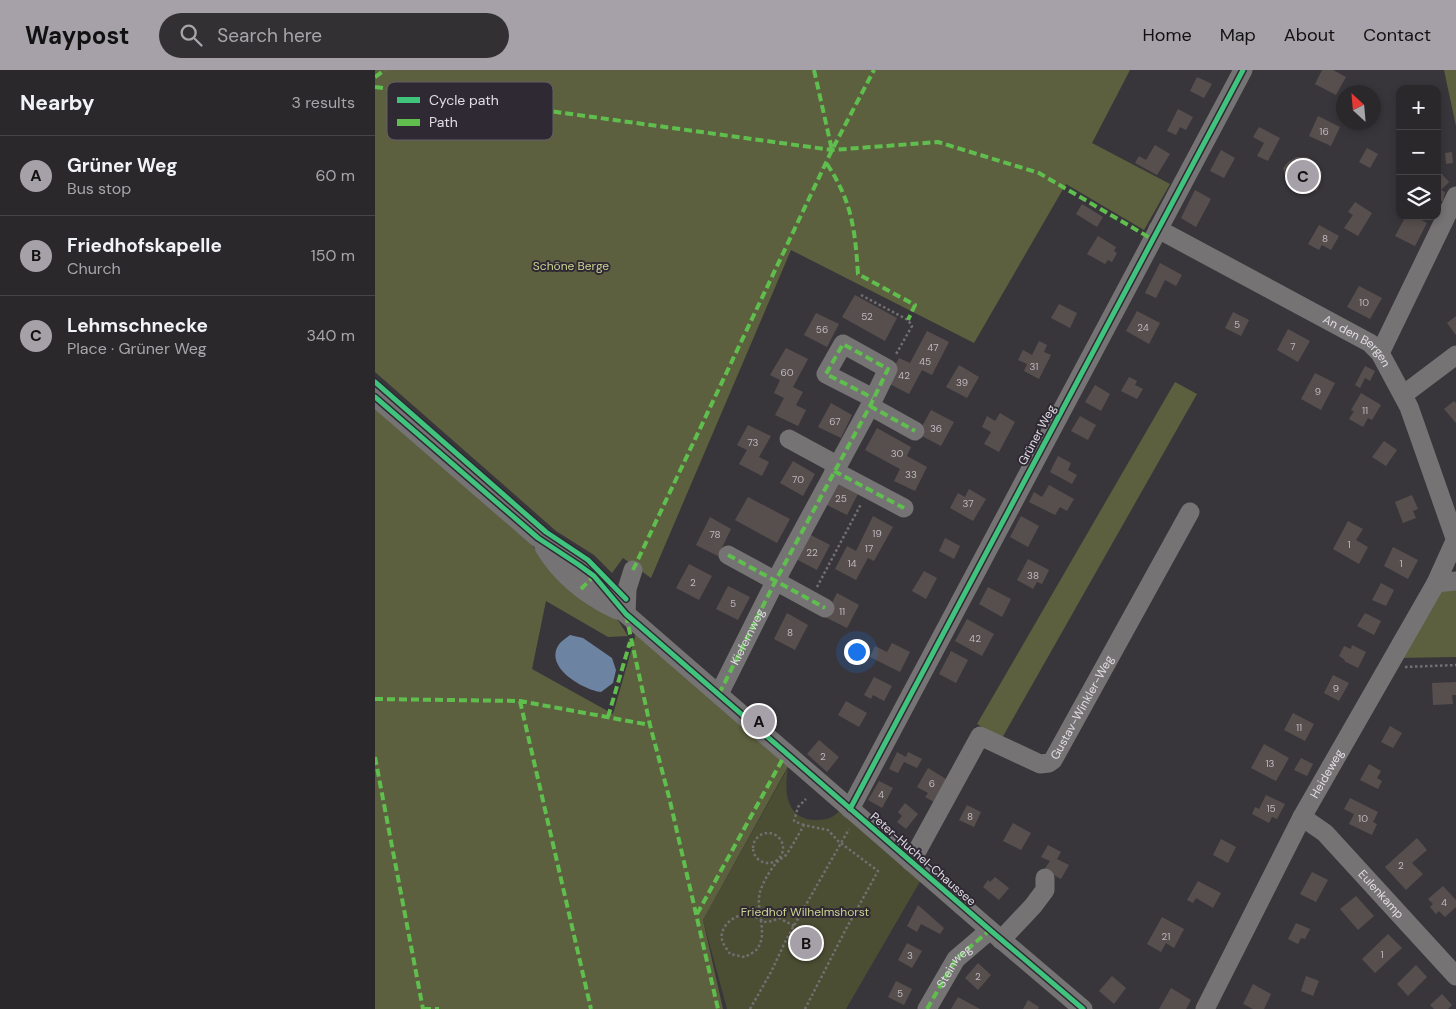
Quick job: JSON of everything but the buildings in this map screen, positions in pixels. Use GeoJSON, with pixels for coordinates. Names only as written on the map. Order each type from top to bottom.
{"type":"FeatureCollection","features":[{"type":"Feature","properties":{"kind":"street","name":"Grüner Weg"},"geometry":{"type":"LineString","coordinates":[[850,809],[1243,70]]}},
{"type":"Feature","properties":{"kind":"street"},"geometry":{"type":"LineString","coordinates":[[1380,353],[1456,196]]}},
{"type":"Feature","properties":{"kind":"street","name":"An den Bergen"},"geometry":{"type":"LineString","coordinates":[[1158,229],[1370,343],[1380,353],[1409,407],[1456,541]]}},
{"type":"Feature","properties":{"kind":"street"},"geometry":{"type":"LineString","coordinates":[[888,369],[843,344],[826,374],[915,430]]}},
{"type":"Feature","properties":{"kind":"street"},"geometry":{"type":"LineString","coordinates":[[1403,395],[1456,354]]}},
{"type":"Feature","properties":{"kind":"street","name":"Kiefernweg"},"geometry":{"type":"LineString","coordinates":[[719,694],[776,580],[888,369]]}},
{"type":"Feature","properties":{"kind":"street","name":"Peter-Huchel-Chaussee"},"geometry":{"type":"LineString","coordinates":[[375,397],[537,538],[579,564],[593,576],[633,619],[995,935],[1083,1009]]}},
{"type":"Feature","properties":{"kind":"street"},"geometry":{"type":"LineString","coordinates":[[789,439],[903,508]]}},
{"type":"Feature","properties":{"kind":"street","name":"Gustav-Winkler-Weg"},"geometry":{"type":"LineString","coordinates":[[911,862],[980,736],[1040,764],[1049,764],[1053,760],[1190,512]]}},
{"type":"Feature","properties":{"kind":"street","name":"Heideweg"},"geometry":{"type":"LineString","coordinates":[[1205,1009],[1302,817],[1435,582],[1456,541]]}},
{"type":"Feature","properties":{"kind":"street"},"geometry":{"type":"LineString","coordinates":[[728,554],[818,603]]}},
{"type":"Feature","properties":{"kind":"street"},"geometry":{"type":"LineString","coordinates":[[633,570],[627,589],[633,619]]}},
{"type":"Feature","properties":{"kind":"street"},"geometry":{"type":"LineString","coordinates":[[1435,582],[1456,581]]}},
{"type":"Feature","properties":{"kind":"street","name":"Eulenkamp"},"geometry":{"type":"LineString","coordinates":[[1302,817],[1325,833],[1456,976]]}},
{"type":"Feature","properties":{"kind":"street","name":"Steinweg"},"geometry":{"type":"LineString","coordinates":[[927,1009],[956,960],[995,935],[1033,906],[1045,890],[1045,878]]}},
{"type":"Feature","properties":{"kind":"path"},"geometry":{"type":"LineString","coordinates":[[861,295],[908,320],[912,326],[888,369]]}},
{"type":"Feature","properties":{"kind":"path"},"geometry":{"type":"LineString","coordinates":[[818,603],[869,489]]}},
{"type":"Feature","properties":{"kind":"path"},"geometry":{"type":"LineString","coordinates":[[1386,668],[1456,665]]}},
{"type":"Feature","properties":{"kind":"path"},"geometry":{"type":"LineString","coordinates":[[805,1009],[878,871],[828,830],[794,821],[798,807],[806,799]]}},
{"type":"Feature","properties":{"kind":"path"},"geometry":{"type":"LineString","coordinates":[[793,926],[779,918],[770,922],[760,921],[750,915],[741,915],[730,921],[723,930],[722,941],[730,954],[745,958],[757,950],[761,939],[760,921],[759,898],[760,891],[767,876],[778,860],[782,853],[783,845],[780,838],[772,833],[762,834],[754,840],[753,852],[759,862],[770,864],[778,860],[784,857],[804,825]]}},
{"type":"Feature","properties":{"kind":"path"},"geometry":{"type":"LineString","coordinates":[[750,1009],[771,972],[793,926],[841,842]]}},
{"type":"Feature","properties":{"kind":"green space","name":"Schöne Berge"},"geometry":{"type":"Polygon","coordinates":[[[375,70],[1130,70],[1092,143],[1170,184],[1144,230],[1066,184],[974,343],[791,250],[651,578],[623,558],[612,573],[594,555],[556,531],[375,372],[375,70]]]}},
{"type":"Feature","properties":{"kind":"green space"},"geometry":{"type":"Polygon","coordinates":[[[1444,70],[1456,70],[1456,126],[1444,70]]]}},
{"type":"Feature","properties":{"kind":"green space"},"geometry":{"type":"Polygon","coordinates":[[[1175,382],[1197,394],[1002,738],[977,724],[1175,382]]]}},
{"type":"Feature","properties":{"kind":"green space"},"geometry":{"type":"Polygon","coordinates":[[[375,408],[530,543],[566,587],[591,607],[616,617],[628,636],[608,637],[546,601],[532,669],[613,714],[635,637],[634,626],[790,763],[703,920],[723,1009],[375,1009],[375,408]]]}},
{"type":"Feature","properties":{"kind":"green space"},"geometry":{"type":"Polygon","coordinates":[[[1456,589],[1456,657],[1395,658],[1439,591],[1456,589]]]}},
{"type":"Feature","properties":{"kind":"green space","name":"Friedhof Wilhelmshorst"},"geometry":{"type":"Polygon","coordinates":[[[788,768],[787,793],[792,808],[797,814],[813,820],[825,819],[830,818],[844,807],[922,878],[846,1009],[727,1009],[703,920],[788,768]]]}},
{"type":"Feature","properties":{"kind":"water"},"geometry":{"type":"Polygon","coordinates":[[[570,635],[583,638],[612,658],[616,670],[613,683],[601,692],[585,687],[561,670],[555,654],[558,646],[570,635]]]}},
{"type":"Feature","properties":{"kind":"marked path"},"geometry":{"type":"LineString","coordinates":[[375,77],[385,70]]}},
{"type":"Feature","properties":{"kind":"marked path"},"geometry":{"type":"LineString","coordinates":[[814,70],[832,150]]}},
{"type":"Feature","properties":{"kind":"marked path"},"geometry":{"type":"LineString","coordinates":[[633,570],[832,150],[874,70]]}},
{"type":"Feature","properties":{"kind":"marked path"},"geometry":{"type":"LineString","coordinates":[[375,87],[387,89]]}},
{"type":"Feature","properties":{"kind":"marked path"},"geometry":{"type":"LineString","coordinates":[[553,112],[832,150],[938,142],[1039,173],[1152,239]]}},
{"type":"Feature","properties":{"kind":"marked path"},"geometry":{"type":"LineString","coordinates":[[827,164],[842,191],[851,216],[858,274],[915,305],[908,320]]}},
{"type":"Feature","properties":{"kind":"marked path"},"geometry":{"type":"LineString","coordinates":[[719,694],[776,580],[870,406],[888,369],[843,344],[826,374],[873,398]]}},
{"type":"Feature","properties":{"kind":"marked path"},"geometry":{"type":"LineString","coordinates":[[870,406],[915,431]]}},
{"type":"Feature","properties":{"kind":"marked path"},"geometry":{"type":"LineString","coordinates":[[834,471],[904,508]]}},
{"type":"Feature","properties":{"kind":"marked path"},"geometry":{"type":"LineString","coordinates":[[728,555],[825,608]]}},
{"type":"Feature","properties":{"kind":"marked path"},"geometry":{"type":"LineString","coordinates":[[581,589],[597,573]]}},
{"type":"Feature","properties":{"kind":"marked path"},"geometry":{"type":"LineString","coordinates":[[626,615],[650,725],[669,797],[718,1009]]}},
{"type":"Feature","properties":{"kind":"marked path"},"geometry":{"type":"LineString","coordinates":[[608,717],[630,642]]}},
{"type":"Feature","properties":{"kind":"marked path"},"geometry":{"type":"LineString","coordinates":[[375,699],[520,701],[650,725]]}},
{"type":"Feature","properties":{"kind":"marked path"},"geometry":{"type":"LineString","coordinates":[[520,701],[591,1009]]}},
{"type":"Feature","properties":{"kind":"marked path"},"geometry":{"type":"LineString","coordinates":[[697,914],[786,753]]}},
{"type":"Feature","properties":{"kind":"marked path"},"geometry":{"type":"LineString","coordinates":[[375,757],[423,1009]]}},
{"type":"Feature","properties":{"kind":"marked path"},"geometry":{"type":"LineString","coordinates":[[927,1009],[956,959],[990,930]]}},
{"type":"Feature","properties":{"kind":"marked path"},"geometry":{"type":"LineString","coordinates":[[423,1009],[439,1009]]}},
{"type":"Feature","properties":{"kind":"cycle path"},"geometry":{"type":"LineString","coordinates":[[850,809],[1243,70]]}},
{"type":"Feature","properties":{"kind":"cycle path"},"geometry":{"type":"LineString","coordinates":[[375,382],[546,532],[588,560],[626,599]]}},
{"type":"Feature","properties":{"kind":"cycle path"},"geometry":{"type":"LineString","coordinates":[[375,397],[538,538],[594,576],[626,614],[1083,1009]]}},
{"type":"Feature","properties":{"kind":"place","name":"Lehmschnecke"},"geometry":{"type":"Point","coordinates":[1303,176]}},
{"type":"Feature","properties":{"kind":"place","name":"Grüner Weg"},"geometry":{"type":"Point","coordinates":[759,721]}},
{"type":"Feature","properties":{"kind":"place","name":"Friedhofskapelle"},"geometry":{"type":"Point","coordinates":[806,943]}}]}
